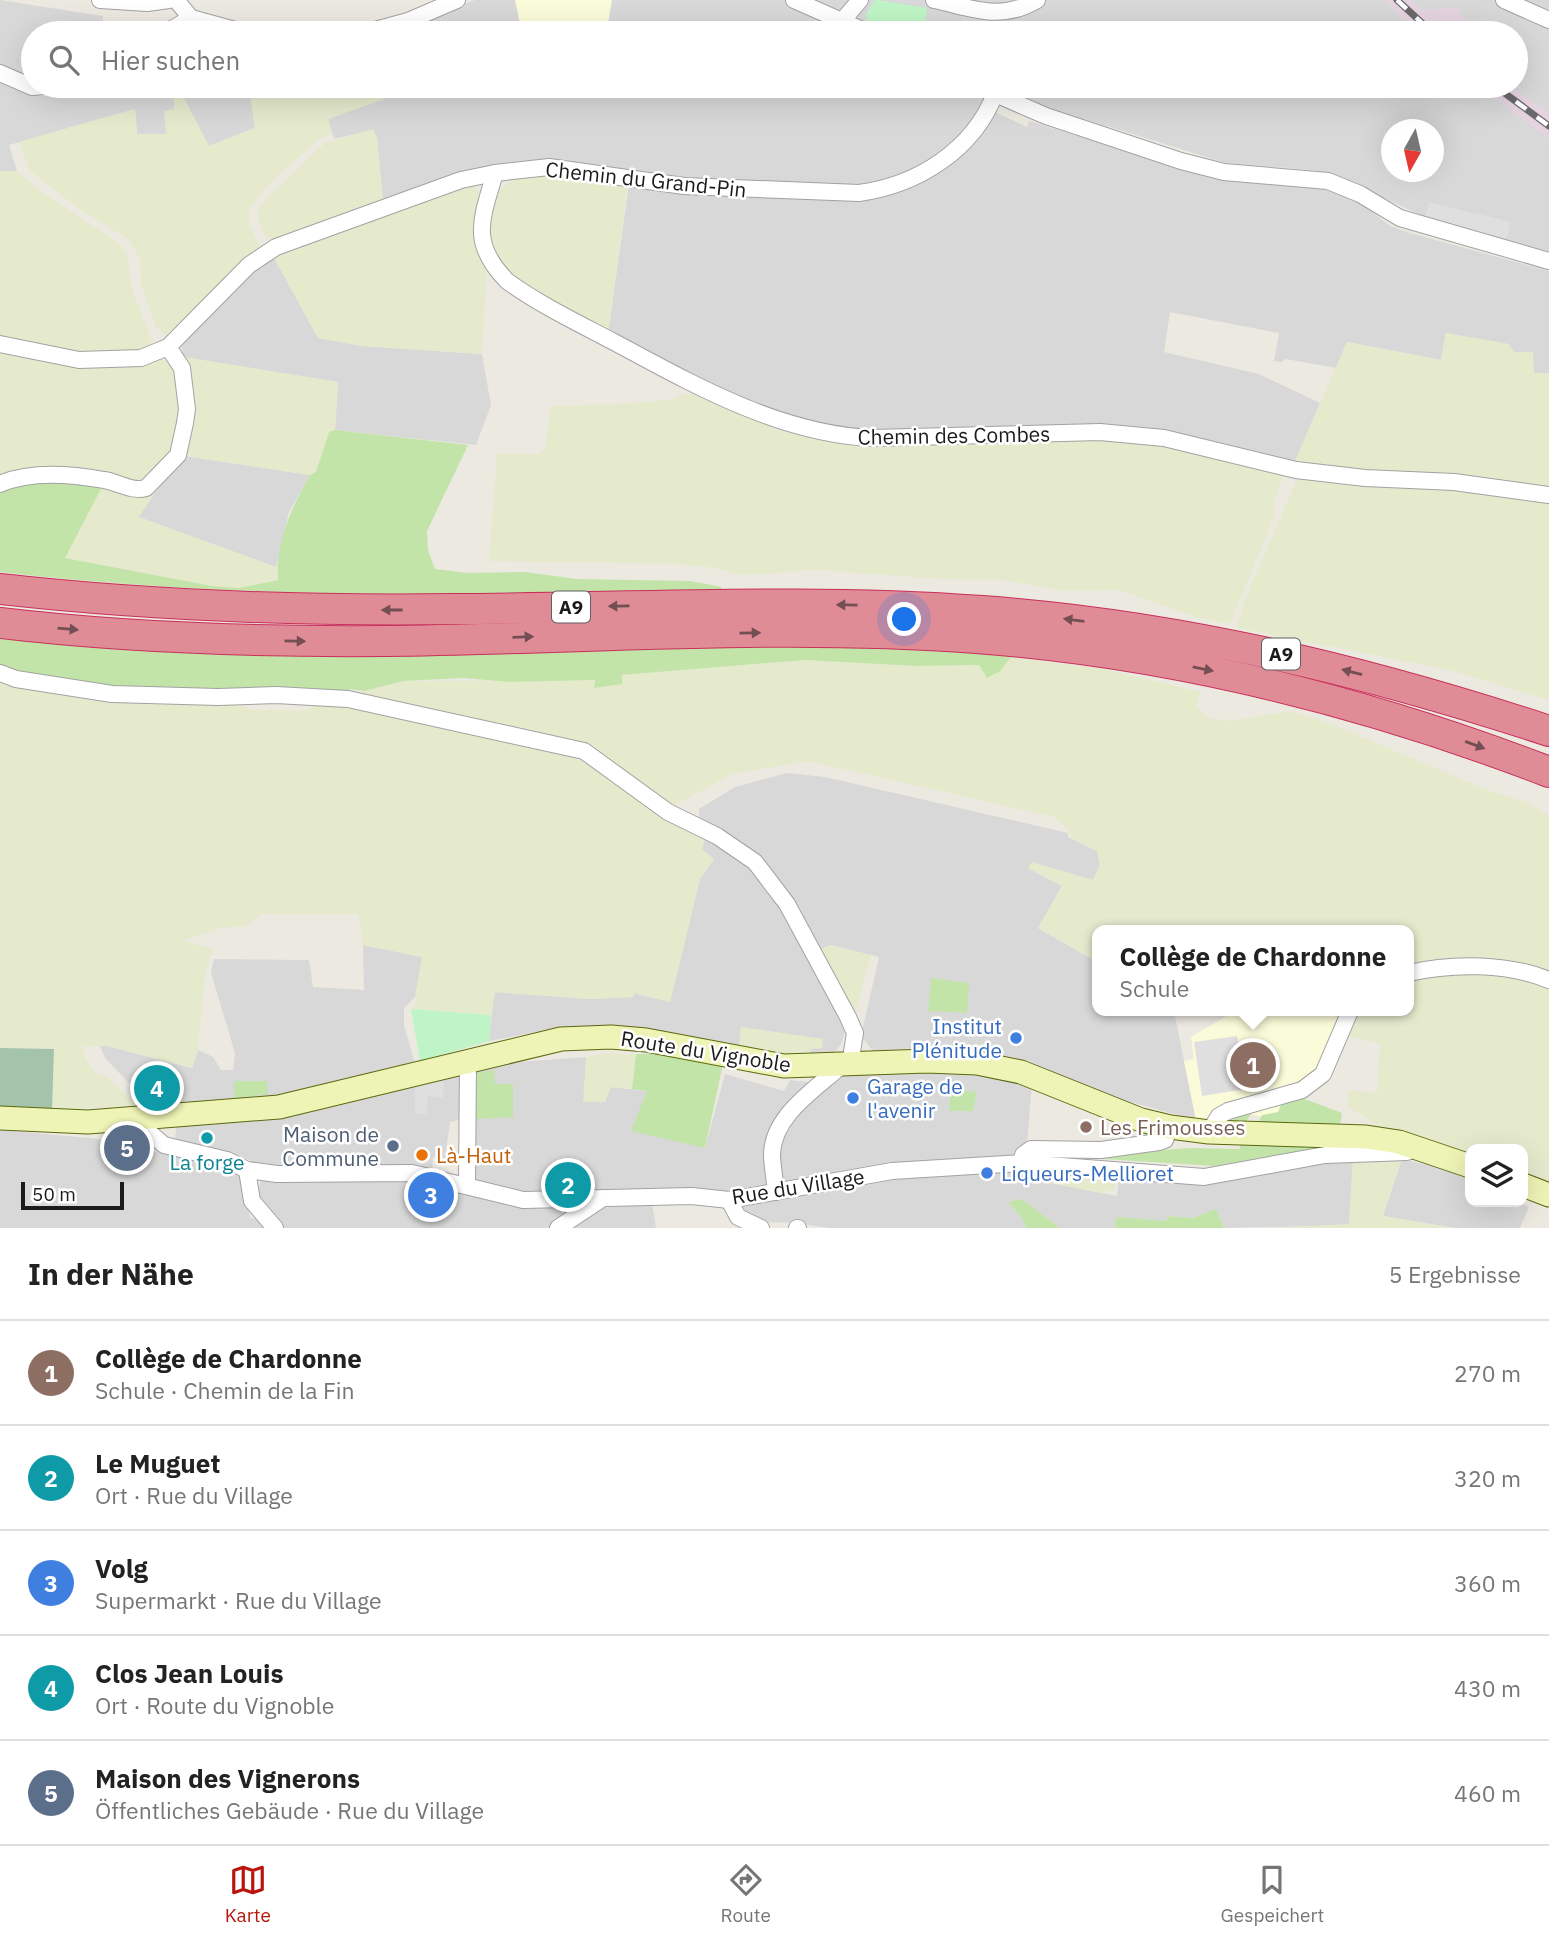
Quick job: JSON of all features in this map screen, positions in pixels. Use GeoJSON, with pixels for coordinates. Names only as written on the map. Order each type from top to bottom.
{"type":"FeatureCollection","features":[{"type":"Feature","properties":{"kind":"highway","name":"A9"},"geometry":{"type":"LineString","coordinates":[[0,589],[171,604],[314,609],[783,604],[993,612],[1139,643],[1260,681],[1411,723],[1549,772]]}},
{"type":"Feature","properties":{"kind":"highway","name":"A9"},"geometry":{"type":"LineString","coordinates":[[0,623],[151,635],[310,641],[781,632],[919,635],[1034,643],[1139,643],[1271,652],[1418,690],[1549,731]]}},
{"type":"Feature","properties":{"kind":"street"},"geometry":{"type":"LineString","coordinates":[[100,0],[169,0]]}},
{"type":"Feature","properties":{"kind":"street"},"geometry":{"type":"LineString","coordinates":[[176,0],[191,18],[202,21]]}},
{"type":"Feature","properties":{"kind":"street"},"geometry":{"type":"LineString","coordinates":[[408,21],[457,0]]}},
{"type":"Feature","properties":{"kind":"street"},"geometry":{"type":"LineString","coordinates":[[794,0],[843,20],[860,0]]}},
{"type":"Feature","properties":{"kind":"street"},"geometry":{"type":"LineString","coordinates":[[934,0],[1005,13],[1019,11],[1037,0]]}},
{"type":"Feature","properties":{"kind":"street"},"geometry":{"type":"LineString","coordinates":[[1504,0],[1549,20]]}},
{"type":"Feature","properties":{"kind":"street"},"geometry":{"type":"LineString","coordinates":[[186,21],[191,18]]}},
{"type":"Feature","properties":{"kind":"street"},"geometry":{"type":"LineString","coordinates":[[0,73],[21,82]]}},
{"type":"Feature","properties":{"kind":"street","name":"Chemin du Grand-Pin"},"geometry":{"type":"LineString","coordinates":[[168,347],[249,265],[270,251],[421,193],[495,173],[549,167],[684,186],[859,193],[886,189],[941,161],[970,139],[981,125],[993,98]]}},
{"type":"Feature","properties":{"kind":"street"},"geometry":{"type":"LineString","coordinates":[[1004,98],[1046,116],[1224,172],[1328,181],[1360,194],[1400,218],[1549,261]]}},
{"type":"Feature","properties":{"kind":"street","name":"Chemin des Combes"},"geometry":{"type":"LineString","coordinates":[[495,173],[480,236],[487,259],[507,282],[674,374],[769,416],[810,429],[844,437],[872,438],[1100,432],[1126,434],[1178,440],[1296,470],[1365,478],[1454,482],[1549,495]]}},
{"type":"Feature","properties":{"kind":"street"},"geometry":{"type":"LineString","coordinates":[[0,344],[79,360],[141,358],[168,347],[182,368],[187,410],[178,455],[146,488],[135,489],[107,480],[39,475],[0,484]]}},
{"type":"Feature","properties":{"kind":"street"},"geometry":{"type":"LineString","coordinates":[[0,673],[16,679],[112,694],[218,697],[276,695],[348,699],[417,713],[584,751],[668,812],[717,836],[755,862],[787,904],[855,1033],[846,1065],[783,1120],[776,1134],[772,1153],[776,1192]]}},
{"type":"Feature","properties":{"kind":"street"},"geometry":{"type":"LineString","coordinates":[[1414,972],[1454,967],[1502,969],[1549,980]]}},
{"type":"Feature","properties":{"kind":"street"},"geometry":{"type":"LineString","coordinates":[[1209,1132],[1219,1116],[1228,1111],[1301,1090],[1323,1074],[1348,1016]]}},
{"type":"Feature","properties":{"kind":"street","name":"Route du Vignoble"},"geometry":{"type":"LineString","coordinates":[[0,1118],[88,1122],[279,1107],[561,1039],[611,1037],[646,1040],[784,1066],[927,1061],[977,1063],[1021,1072],[1141,1120],[1170,1127],[1209,1132],[1366,1137],[1399,1142],[1465,1164]]}},
{"type":"Feature","properties":{"kind":"street"},"geometry":{"type":"LineString","coordinates":[[467,1186],[468,1060]]}},
{"type":"Feature","properties":{"kind":"street","name":"Rue du Village"},"geometry":{"type":"LineString","coordinates":[[144,1119],[142,1126],[164,1145],[227,1160],[247,1170],[277,1174],[412,1173],[523,1200],[692,1196],[729,1199],[892,1171],[1022,1163],[1204,1177],[1325,1155],[1432,1152]]}},
{"type":"Feature","properties":{"kind":"street"},"geometry":{"type":"LineString","coordinates":[[1022,1163],[1023,1154],[1031,1149],[1101,1150],[1159,1142],[1166,1140],[1170,1127]]}},
{"type":"Feature","properties":{"kind":"street"},"geometry":{"type":"LineString","coordinates":[[247,1170],[255,1208],[275,1228]]}},
{"type":"Feature","properties":{"kind":"street"},"geometry":{"type":"LineString","coordinates":[[1528,1187],[1549,1195]]}},
{"type":"Feature","properties":{"kind":"street"},"geometry":{"type":"LineString","coordinates":[[558,1228],[603,1199]]}},
{"type":"Feature","properties":{"kind":"street"},"geometry":{"type":"LineString","coordinates":[[729,1199],[738,1217],[761,1228]]}},
{"type":"Feature","properties":{"kind":"shaded area"},"geometry":{"type":"Polygon","coordinates":[[[0,0],[103,16],[103,21],[21,21],[21,73],[0,64],[0,0]]]}},
{"type":"Feature","properties":{"kind":"shaded area"},"geometry":{"type":"Polygon","coordinates":[[[475,0],[1384,0],[1408,21],[421,21],[475,0]]]}},
{"type":"Feature","properties":{"kind":"shaded area"},"geometry":{"type":"Polygon","coordinates":[[[515,0],[612,0],[608,21],[519,21],[515,0]]]}},
{"type":"Feature","properties":{"kind":"shaded area"},"geometry":{"type":"Polygon","coordinates":[[[1384,0],[1410,0],[1420,10],[1457,8],[1466,21],[1408,21],[1384,0]]]}},
{"type":"Feature","properties":{"kind":"shaded area"},"geometry":{"type":"Polygon","coordinates":[[[1410,0],[1549,0],[1549,114],[1527,98],[1528,21],[1466,21],[1457,8],[1420,10],[1410,0]]]}},
{"type":"Feature","properties":{"kind":"shaded area"},"geometry":{"type":"Polygon","coordinates":[[[0,79],[21,88],[21,98],[177,98],[167,134],[137,134],[135,109],[9,145],[17,171],[0,171],[0,79]]]}},
{"type":"Feature","properties":{"kind":"shaded area"},"geometry":{"type":"Polygon","coordinates":[[[174,98],[184,98],[209,146],[255,128],[251,98],[387,98],[328,119],[332,134],[320,138],[270,183],[249,209],[249,224],[262,250],[165,335],[156,327],[141,285],[140,259],[129,240],[81,210],[30,171],[19,142],[135,109],[137,134],[166,134],[164,111],[175,109],[174,98]]]}},
{"type":"Feature","properties":{"kind":"shaded area"},"geometry":{"type":"Polygon","coordinates":[[[184,98],[251,98],[255,128],[209,146],[184,98]]]}},
{"type":"Feature","properties":{"kind":"shaded area"},"geometry":{"type":"Polygon","coordinates":[[[386,98],[1001,98],[995,112],[1027,127],[1029,121],[1211,178],[1320,188],[1356,199],[1390,226],[1549,271],[1549,373],[1534,373],[1514,352],[1446,333],[1441,360],[1347,342],[1336,368],[1286,359],[1281,362],[1274,361],[1279,333],[1170,312],[1164,352],[1259,374],[1320,403],[1293,466],[864,435],[759,409],[608,334],[631,170],[542,160],[520,161],[499,165],[383,202],[377,138],[373,130],[334,139],[328,119],[386,98]]]}},
{"type":"Feature","properties":{"kind":"shaded area"},"geometry":{"type":"Polygon","coordinates":[[[1020,98],[1496,98],[1549,138],[1549,256],[1421,215],[1336,176],[1312,170],[1226,163],[1020,98]]]}},
{"type":"Feature","properties":{"kind":"shaded area"},"geometry":{"type":"Polygon","coordinates":[[[1496,98],[1527,98],[1549,114],[1549,138],[1496,98]]]}},
{"type":"Feature","properties":{"kind":"shaded area"},"geometry":{"type":"Polygon","coordinates":[[[373,129],[377,138],[383,202],[275,242],[265,236],[257,215],[261,205],[274,191],[325,143],[373,129]]]}},
{"type":"Feature","properties":{"kind":"shaded area"},"geometry":{"type":"Polygon","coordinates":[[[0,171],[17,171],[43,193],[120,244],[127,255],[132,289],[152,341],[146,361],[162,359],[177,365],[183,357],[338,382],[335,430],[329,432],[316,473],[310,475],[185,456],[170,470],[139,517],[276,567],[278,579],[239,588],[212,586],[64,558],[109,474],[22,468],[0,474],[0,171]]]}},
{"type":"Feature","properties":{"kind":"shaded area"},"geometry":{"type":"Polygon","coordinates":[[[542,171],[628,184],[608,334],[517,285],[487,247],[491,203],[501,189],[519,175],[542,171]]]}},
{"type":"Feature","properties":{"kind":"shaded area"},"geometry":{"type":"Polygon","coordinates":[[[473,185],[483,196],[487,265],[482,354],[362,346],[318,338],[272,254],[444,190],[473,185]]]}},
{"type":"Feature","properties":{"kind":"shaded area"},"geometry":{"type":"Polygon","coordinates":[[[1429,202],[1511,222],[1506,240],[1425,216],[1429,202]]]}},
{"type":"Feature","properties":{"kind":"shaded area"},"geometry":{"type":"Polygon","coordinates":[[[272,254],[318,338],[362,346],[482,354],[491,405],[476,445],[335,430],[338,382],[183,357],[181,342],[204,314],[272,254]]]}},
{"type":"Feature","properties":{"kind":"shaded area"},"geometry":{"type":"Polygon","coordinates":[[[1446,333],[1509,344],[1514,352],[1533,352],[1534,373],[1549,373],[1549,491],[1293,466],[1347,342],[1441,360],[1446,333]]]}},
{"type":"Feature","properties":{"kind":"shaded area"},"geometry":{"type":"Polygon","coordinates":[[[697,393],[771,421],[771,429],[874,446],[919,440],[1144,440],[1284,473],[1273,504],[1275,515],[1230,624],[1192,616],[1119,590],[1065,591],[1002,580],[937,579],[820,570],[741,575],[709,567],[673,564],[489,561],[497,454],[540,454],[546,445],[551,406],[638,403],[697,393]]]}},
{"type":"Feature","properties":{"kind":"shaded area"},"geometry":{"type":"Polygon","coordinates":[[[185,456],[310,475],[289,512],[276,567],[138,517],[170,470],[185,456]]]}},
{"type":"Feature","properties":{"kind":"shaded area"},"geometry":{"type":"Polygon","coordinates":[[[1298,477],[1407,483],[1549,500],[1549,700],[1449,670],[1236,628],[1245,599],[1298,477]]]}},
{"type":"Feature","properties":{"kind":"shaded area"},"geometry":{"type":"Polygon","coordinates":[[[1011,657],[1104,669],[1201,692],[1196,707],[1210,718],[1230,721],[1290,711],[1319,719],[1488,790],[1527,802],[1549,816],[1549,1189],[1528,1181],[1528,1144],[1465,1144],[1465,1156],[1372,1129],[1371,1120],[1347,1107],[1349,1090],[1377,1093],[1380,1043],[1348,1036],[1355,1016],[1414,1016],[1414,925],[1092,925],[1092,959],[1038,928],[1062,886],[1028,868],[1032,862],[1093,880],[1100,865],[1097,851],[1069,836],[1070,831],[1054,817],[808,761],[733,774],[675,805],[667,821],[705,836],[702,850],[714,859],[700,879],[670,1002],[634,993],[633,997],[589,999],[495,992],[491,1015],[411,1009],[417,1003],[415,997],[422,957],[363,945],[358,914],[261,914],[247,926],[221,928],[182,941],[213,949],[205,973],[198,1050],[192,1068],[109,1046],[83,1046],[85,1058],[95,1073],[109,1078],[137,1106],[52,1110],[54,1049],[0,1048],[0,677],[236,701],[248,709],[306,711],[319,701],[355,706],[364,691],[404,681],[595,680],[594,687],[622,675],[805,660],[916,666],[979,665],[1000,671],[1011,657]]]}},
{"type":"Feature","properties":{"kind":"shaded area"},"geometry":{"type":"Polygon","coordinates":[[[787,773],[825,777],[1068,833],[1068,837],[1097,851],[1100,865],[1093,880],[1028,868],[1062,886],[1038,928],[1092,959],[1092,1016],[1175,1016],[1196,1120],[1109,1096],[1029,1061],[967,1049],[928,1047],[873,1051],[861,1036],[879,957],[830,945],[818,951],[786,893],[699,819],[699,809],[735,787],[787,773]]]}},
{"type":"Feature","properties":{"kind":"shaded area"},"geometry":{"type":"Polygon","coordinates":[[[705,836],[750,867],[785,914],[840,1014],[845,1032],[834,1053],[801,1056],[624,1027],[551,1029],[489,1041],[494,992],[589,999],[633,997],[634,993],[670,1002],[700,879],[714,859],[702,850],[705,836]]]}},
{"type":"Feature","properties":{"kind":"shaded area"},"geometry":{"type":"Polygon","coordinates":[[[363,945],[423,957],[415,997],[404,1008],[404,1025],[415,1064],[268,1098],[152,1107],[105,1058],[99,1044],[192,1068],[198,1050],[213,1057],[221,1070],[233,1070],[235,1053],[211,973],[214,959],[309,960],[313,987],[364,990],[363,945]]]}},
{"type":"Feature","properties":{"kind":"shaded area"},"geometry":{"type":"Polygon","coordinates":[[[830,945],[871,955],[855,1014],[818,951],[830,945]]]}},
{"type":"Feature","properties":{"kind":"shaded area"},"geometry":{"type":"Polygon","coordinates":[[[1227,1016],[1339,1016],[1317,1069],[1301,1079],[1303,1093],[1296,1101],[1282,1103],[1278,1112],[1261,1117],[1248,1113],[1202,1124],[1196,1120],[1184,1061],[1194,1059],[1191,1037],[1227,1016]]]}},
{"type":"Feature","properties":{"kind":"shaded area"},"geometry":{"type":"Polygon","coordinates":[[[741,1027],[823,1039],[822,1048],[811,1049],[810,1055],[801,1056],[739,1047],[741,1027]]]}},
{"type":"Feature","properties":{"kind":"shaded area"},"geometry":{"type":"Polygon","coordinates":[[[1237,1036],[1246,1089],[1202,1096],[1194,1042],[1237,1036]]]}},
{"type":"Feature","properties":{"kind":"shaded area"},"geometry":{"type":"Polygon","coordinates":[[[0,1048],[54,1049],[52,1110],[0,1108],[0,1048]]]}},
{"type":"Feature","properties":{"kind":"shaded area"},"geometry":{"type":"Polygon","coordinates":[[[606,1053],[636,1054],[632,1089],[611,1087],[605,1102],[583,1102],[586,1057],[606,1053]]]}},
{"type":"Feature","properties":{"kind":"shaded area"},"geometry":{"type":"Polygon","coordinates":[[[586,1057],[584,1101],[610,1087],[647,1091],[705,1148],[725,1074],[784,1091],[790,1080],[816,1083],[789,1111],[780,1109],[771,1129],[767,1184],[727,1191],[657,1189],[541,1194],[475,1183],[475,1073],[478,1065],[586,1057]]]}},
{"type":"Feature","properties":{"kind":"shaded area"},"geometry":{"type":"Polygon","coordinates":[[[975,1070],[1032,1083],[1027,1144],[1042,1170],[1041,1181],[1117,1196],[1119,1177],[1211,1184],[1312,1164],[1353,1161],[1349,1225],[1224,1228],[1216,1210],[1193,1218],[1168,1216],[1166,1221],[1116,1217],[1114,1228],[1060,1228],[1022,1199],[1008,1202],[1022,1218],[1026,1228],[829,1228],[797,1223],[760,1222],[741,1212],[740,1201],[778,1190],[776,1135],[842,1071],[975,1070]]]}},
{"type":"Feature","properties":{"kind":"shaded area"},"geometry":{"type":"Polygon","coordinates":[[[460,1074],[464,1119],[450,1122],[445,1158],[433,1157],[432,1170],[276,1171],[235,1154],[175,1142],[176,1127],[308,1113],[460,1074]]]}},
{"type":"Feature","properties":{"kind":"shaded area"},"geometry":{"type":"Polygon","coordinates":[[[444,1078],[443,1098],[428,1096],[426,1114],[415,1114],[415,1087],[444,1078]]]}},
{"type":"Feature","properties":{"kind":"shaded area"},"geometry":{"type":"Polygon","coordinates":[[[0,1130],[100,1139],[234,1170],[242,1175],[250,1218],[262,1220],[270,1228],[0,1228],[0,1130]]]}},
{"type":"Feature","properties":{"kind":"shaded area"},"geometry":{"type":"Polygon","coordinates":[[[1402,1159],[1465,1174],[1465,1207],[1529,1207],[1520,1228],[1455,1228],[1383,1216],[1402,1159]]]}},
{"type":"Feature","properties":{"kind":"shaded area"},"geometry":{"type":"Polygon","coordinates":[[[1402,1159],[1383,1216],[1455,1228],[1276,1228],[1349,1224],[1353,1161],[1402,1159]]]}},
{"type":"Feature","properties":{"kind":"shaded area"},"geometry":{"type":"Polygon","coordinates":[[[1042,1170],[1116,1175],[1114,1191],[1107,1190],[1106,1194],[1041,1181],[1042,1170]]]}},
{"type":"Feature","properties":{"kind":"shaded area"},"geometry":{"type":"Polygon","coordinates":[[[411,1177],[512,1205],[579,1208],[551,1228],[279,1228],[258,1196],[261,1178],[411,1177]]]}},
{"type":"Feature","properties":{"kind":"shaded area"},"geometry":{"type":"Polygon","coordinates":[[[652,1203],[656,1228],[566,1228],[602,1208],[652,1203]]]}},
{"type":"Feature","properties":{"kind":"green space"},"geometry":{"type":"Polygon","coordinates":[[[874,1],[927,8],[925,21],[868,21],[866,15],[874,1]]]}},
{"type":"Feature","properties":{"kind":"green space"},"geometry":{"type":"Polygon","coordinates":[[[335,430],[468,445],[427,531],[428,550],[435,569],[468,573],[525,572],[577,579],[690,581],[722,587],[720,590],[630,592],[360,594],[180,587],[0,572],[0,490],[26,484],[64,483],[103,485],[65,558],[212,586],[239,588],[278,580],[279,552],[286,525],[310,475],[316,472],[329,432],[335,430]]]}},
{"type":"Feature","properties":{"kind":"green space"},"geometry":{"type":"Polygon","coordinates":[[[0,639],[201,653],[289,655],[791,646],[995,651],[1011,657],[1000,671],[987,678],[979,665],[916,666],[805,660],[622,675],[622,684],[594,688],[595,680],[509,682],[464,678],[404,681],[364,691],[350,689],[348,699],[112,694],[0,673],[0,639]]]}},
{"type":"Feature","properties":{"kind":"green space"},"geometry":{"type":"Polygon","coordinates":[[[931,978],[969,983],[967,1013],[928,1011],[931,978]]]}},
{"type":"Feature","properties":{"kind":"green space"},"geometry":{"type":"Polygon","coordinates":[[[411,1009],[491,1015],[489,1041],[420,1061],[411,1009]]]}},
{"type":"Feature","properties":{"kind":"green space"},"geometry":{"type":"Polygon","coordinates":[[[656,1048],[723,1064],[705,1148],[631,1131],[647,1091],[632,1089],[636,1054],[654,1054],[656,1048]]]}},
{"type":"Feature","properties":{"kind":"green space"},"geometry":{"type":"Polygon","coordinates":[[[494,1070],[495,1084],[513,1084],[513,1117],[474,1119],[475,1073],[494,1070]]]}},
{"type":"Feature","properties":{"kind":"green space"},"geometry":{"type":"Polygon","coordinates":[[[234,1081],[267,1081],[268,1094],[234,1098],[234,1081]]]}},
{"type":"Feature","properties":{"kind":"green space"},"geometry":{"type":"Polygon","coordinates":[[[951,1090],[977,1092],[973,1111],[949,1111],[951,1090]]]}},
{"type":"Feature","properties":{"kind":"green space"},"geometry":{"type":"Polygon","coordinates":[[[1299,1097],[1342,1113],[1340,1127],[1222,1125],[1248,1112],[1251,1114],[1246,1122],[1259,1121],[1262,1115],[1278,1112],[1282,1103],[1296,1101],[1299,1097]]]}},
{"type":"Feature","properties":{"kind":"green space"},"geometry":{"type":"Polygon","coordinates":[[[1240,1144],[1333,1146],[1215,1166],[1072,1157],[1190,1148],[1240,1149],[1240,1144]]]}},
{"type":"Feature","properties":{"kind":"green space"},"geometry":{"type":"Polygon","coordinates":[[[1022,1199],[1060,1228],[1026,1228],[1022,1218],[1008,1202],[1022,1199]]]}},
{"type":"Feature","properties":{"kind":"green space"},"geometry":{"type":"Polygon","coordinates":[[[1216,1209],[1224,1228],[1114,1228],[1116,1217],[1166,1221],[1168,1216],[1193,1218],[1216,1209]]]}},
{"type":"Feature","properties":{"kind":"railway"},"geometry":{"type":"LineString","coordinates":[[1397,0],[1420,21]]}},
{"type":"Feature","properties":{"kind":"railway"},"geometry":{"type":"LineString","coordinates":[[1511,98],[1549,126]]}},
{"type":"Feature","properties":{"kind":"place","name":"Institut Plénitude"},"geometry":{"type":"Point","coordinates":[1016,1038]}},
{"type":"Feature","properties":{"kind":"place","name":"Collège de Chardonne"},"geometry":{"type":"Point","coordinates":[1253,1065]}},
{"type":"Feature","properties":{"kind":"place","name":"Clos Jean Louis"},"geometry":{"type":"Point","coordinates":[157,1088]}},
{"type":"Feature","properties":{"kind":"place","name":"Garage de l'avenir"},"geometry":{"type":"Point","coordinates":[853,1098]}},
{"type":"Feature","properties":{"kind":"place","name":"Les Frimousses"},"geometry":{"type":"Point","coordinates":[1086,1127]}},
{"type":"Feature","properties":{"kind":"place","name":"La forge"},"geometry":{"type":"Point","coordinates":[207,1138]}},
{"type":"Feature","properties":{"kind":"place","name":"Maison de Commune"},"geometry":{"type":"Point","coordinates":[393,1146]}},
{"type":"Feature","properties":{"kind":"place","name":"Maison des Vignerons"},"geometry":{"type":"Point","coordinates":[127,1148]}},
{"type":"Feature","properties":{"kind":"place","name":"Là-Haut"},"geometry":{"type":"Point","coordinates":[422,1155]}},
{"type":"Feature","properties":{"kind":"place","name":"Liqueurs-Mellioret"},"geometry":{"type":"Point","coordinates":[987,1173]}},
{"type":"Feature","properties":{"kind":"place","name":"Le Muguet"},"geometry":{"type":"Point","coordinates":[568,1185]}},
{"type":"Feature","properties":{"kind":"place","name":"Volg"},"geometry":{"type":"Point","coordinates":[431,1195]}}]}
